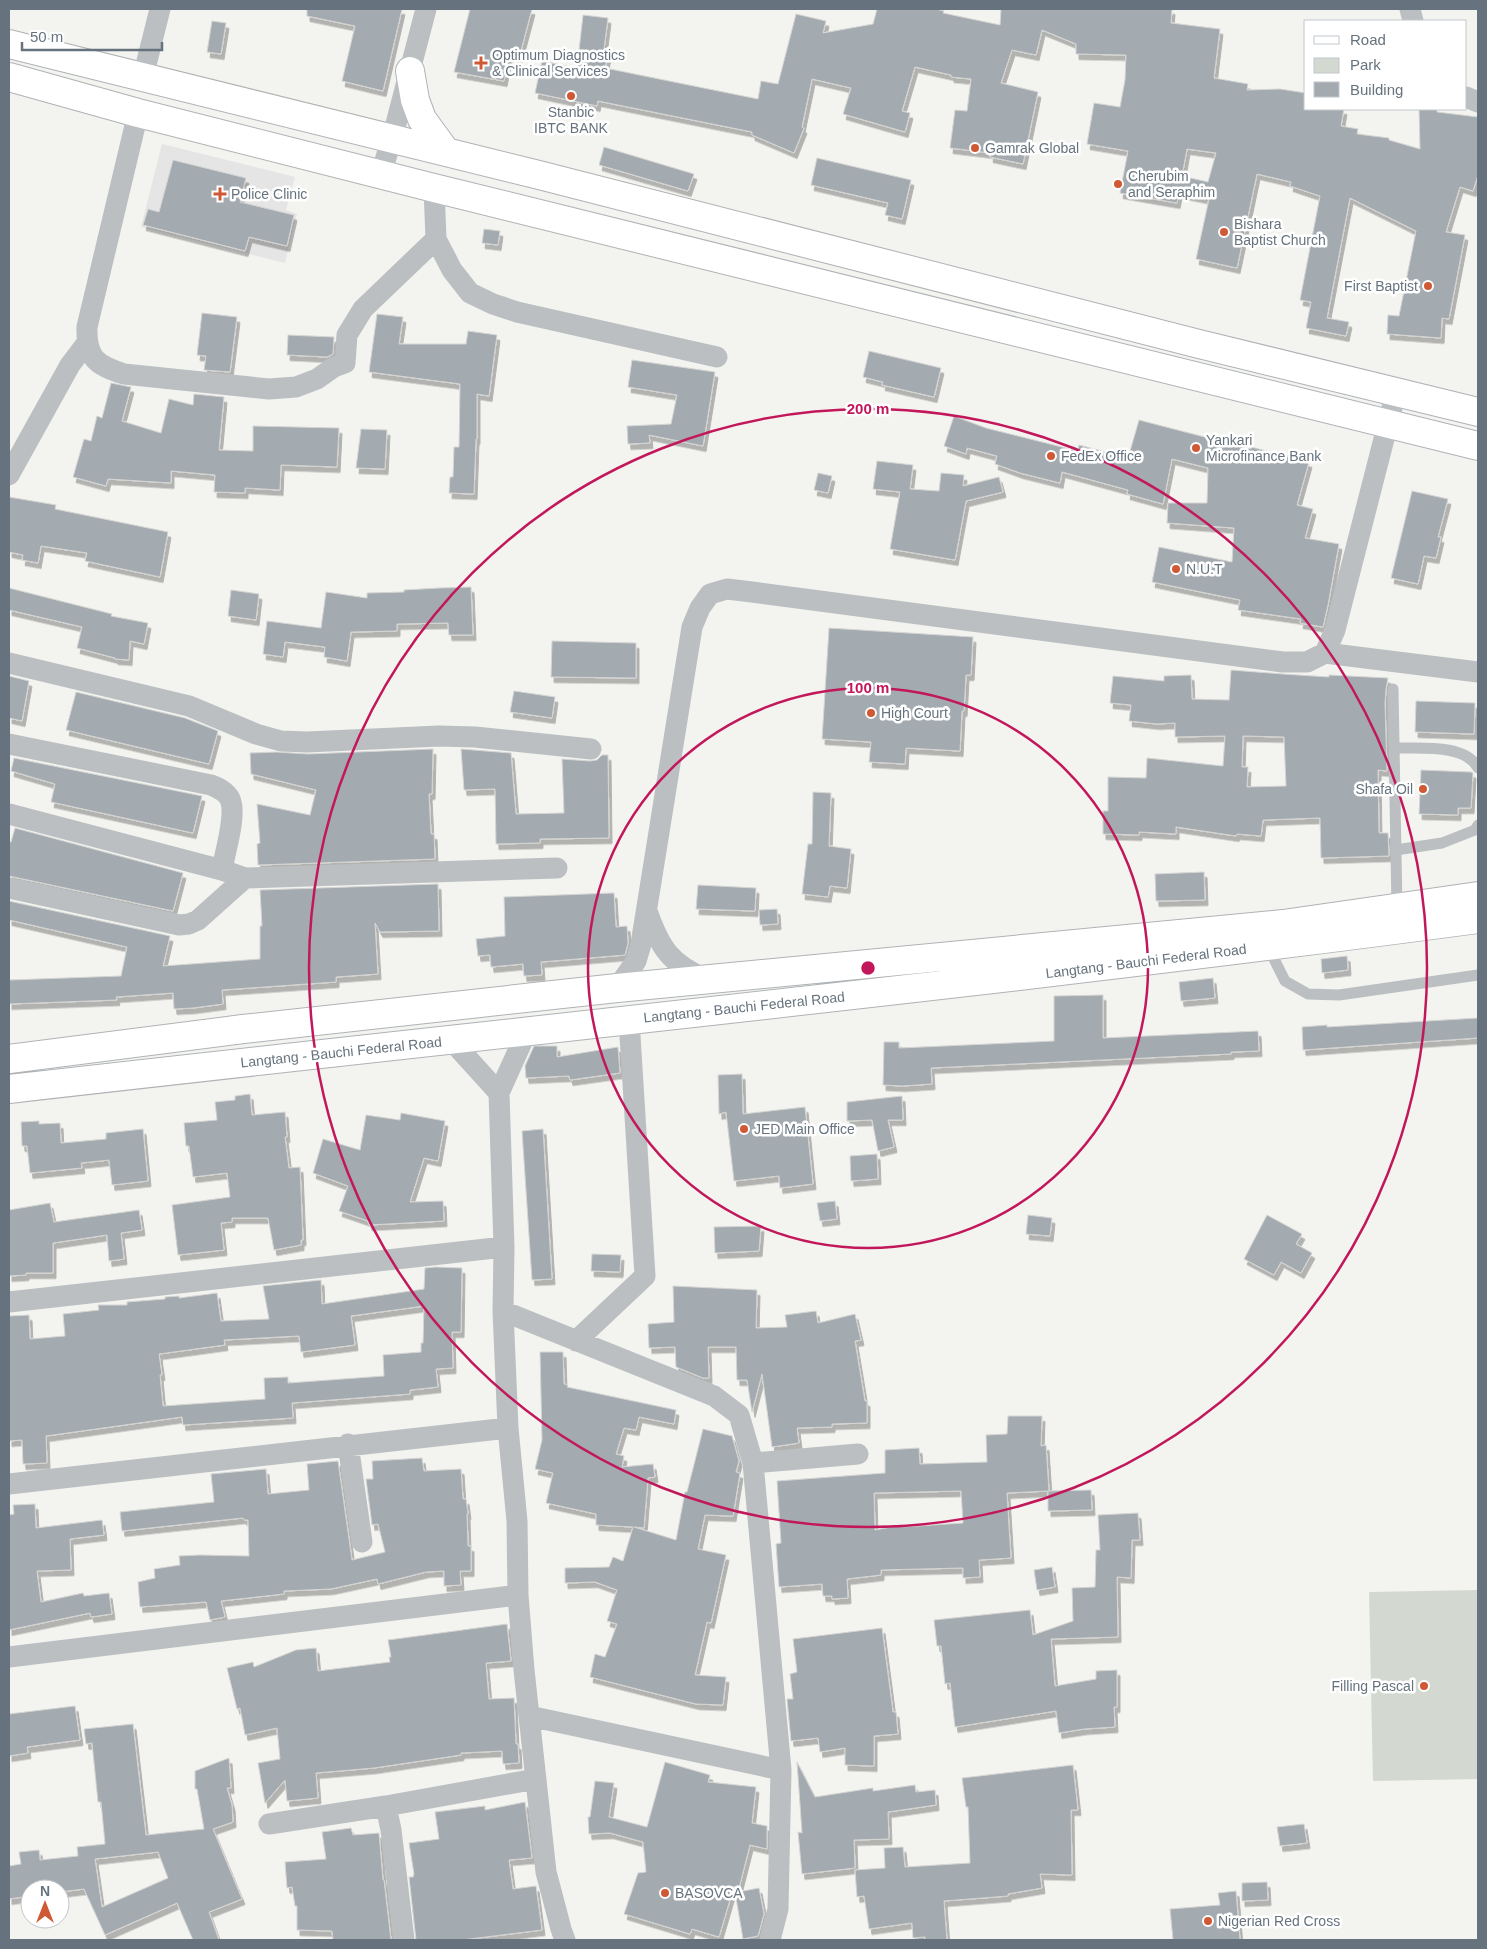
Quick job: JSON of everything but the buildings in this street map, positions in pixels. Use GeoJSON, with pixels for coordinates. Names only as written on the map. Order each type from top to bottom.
{"type":"FeatureCollection","features":[{"type":"Feature","properties":{"kind":"main road"},"geometry":{"type":"LineString","coordinates":[[9,44],[446,152],[1199,344],[1478,412]]}},
{"type":"Feature","properties":{"kind":"main road"},"geometry":{"type":"LineString","coordinates":[[410,71],[415,100],[422,119],[446,152]]}},
{"type":"Feature","properties":{"kind":"main road"},"geometry":{"type":"LineString","coordinates":[[9,77],[138,113],[381,173],[434,188],[1478,446]]}},
{"type":"Feature","properties":{"kind":"main road"},"geometry":{"type":"LineString","coordinates":[[752,266],[760,232]]}},
{"type":"Feature","properties":{"kind":"main road"},"geometry":{"type":"LineString","coordinates":[[1030,336],[1039,303]]}},
{"type":"Feature","properties":{"kind":"main road"},"geometry":{"type":"LineString","coordinates":[[1190,376],[1199,344]]}},
{"type":"Feature","properties":{"kind":"main road","name":"Langtang - Bauchi Federal Road"},"geometry":{"type":"LineString","coordinates":[[9,1059],[243,1029],[616,988],[1282,924],[1478,896]]}},
{"type":"Feature","properties":{"kind":"main road","name":"Langtang - Bauchi Federal Road"},"geometry":{"type":"LineString","coordinates":[[9,1089],[760,1006],[1268,947],[1478,919]]}},
{"type":"Feature","properties":{"kind":"main road"},"geometry":{"type":"LineString","coordinates":[[757,975],[760,1006]]}},
{"type":"Feature","properties":{"kind":"main road"},"geometry":{"type":"LineString","coordinates":[[243,1029],[246,1062]]}},
{"type":"Feature","properties":{"kind":"street"},"geometry":{"type":"LineString","coordinates":[[143,77],[160,9]]}},
{"type":"Feature","properties":{"kind":"street"},"geometry":{"type":"LineString","coordinates":[[381,173],[392,139],[426,9]]}},
{"type":"Feature","properties":{"kind":"street"},"geometry":{"type":"LineString","coordinates":[[138,113],[86,327],[86,344],[95,360],[107,368],[124,374],[269,389],[296,387],[317,380],[334,367],[345,363],[347,335],[359,313],[436,239]]}},
{"type":"Feature","properties":{"kind":"street"},"geometry":{"type":"LineString","coordinates":[[434,188],[436,239],[452,270],[470,294],[517,312],[717,358]]}},
{"type":"Feature","properties":{"kind":"street"},"geometry":{"type":"LineString","coordinates":[[9,475],[70,365],[86,344]]}},
{"type":"Feature","properties":{"kind":"street"},"geometry":{"type":"LineString","coordinates":[[1325,653],[1335,630],[1396,392]]}},
{"type":"Feature","properties":{"kind":"street"},"geometry":{"type":"LineString","coordinates":[[616,988],[636,961],[647,911],[692,628],[700,608],[710,594],[727,589],[1284,662],[1307,662],[1325,653],[1478,672]]}},
{"type":"Feature","properties":{"kind":"street"},"geometry":{"type":"LineString","coordinates":[[9,663],[189,706],[256,734],[281,741],[307,742],[439,736],[475,737],[591,749]]}},
{"type":"Feature","properties":{"kind":"street"},"geometry":{"type":"LineString","coordinates":[[9,744],[210,786],[221,790],[229,797],[233,811],[222,870]]}},
{"type":"Feature","properties":{"kind":"street"},"geometry":{"type":"LineString","coordinates":[[9,814],[222,870],[245,878],[557,868]]}},
{"type":"Feature","properties":{"kind":"street"},"geometry":{"type":"LineString","coordinates":[[9,888],[179,925],[189,924],[198,920],[245,878]]}},
{"type":"Feature","properties":{"kind":"street"},"geometry":{"type":"LineString","coordinates":[[647,911],[664,951],[680,964],[708,980]]}},
{"type":"Feature","properties":{"kind":"street"},"geometry":{"type":"LineString","coordinates":[[576,1341],[645,1276],[629,1020]]}},
{"type":"Feature","properties":{"kind":"street"},"geometry":{"type":"LineString","coordinates":[[527,1031],[499,1094],[504,1247],[503,1312],[508,1428],[517,1521],[518,1595],[529,1716],[546,1872],[560,1929],[565,1940]]}},
{"type":"Feature","properties":{"kind":"street"},"geometry":{"type":"LineString","coordinates":[[451,1040],[499,1094]]}},
{"type":"Feature","properties":{"kind":"street"},"geometry":{"type":"LineString","coordinates":[[9,1302],[504,1247]]}},
{"type":"Feature","properties":{"kind":"street"},"geometry":{"type":"LineString","coordinates":[[503,1312],[714,1396],[739,1415],[753,1463],[781,1770],[778,1909],[770,1940]]}},
{"type":"Feature","properties":{"kind":"street"},"geometry":{"type":"LineString","coordinates":[[9,1484],[348,1444],[508,1428]]}},
{"type":"Feature","properties":{"kind":"street"},"geometry":{"type":"LineString","coordinates":[[348,1444],[362,1542]]}},
{"type":"Feature","properties":{"kind":"street"},"geometry":{"type":"LineString","coordinates":[[753,1463],[858,1454]]}},
{"type":"Feature","properties":{"kind":"street"},"geometry":{"type":"LineString","coordinates":[[9,1658],[518,1595]]}},
{"type":"Feature","properties":{"kind":"street"},"geometry":{"type":"LineString","coordinates":[[529,1716],[781,1770]]}},
{"type":"Feature","properties":{"kind":"street"},"geometry":{"type":"LineString","coordinates":[[269,1824],[386,1806],[536,1779]]}},
{"type":"Feature","properties":{"kind":"street"},"geometry":{"type":"LineString","coordinates":[[386,1806],[391,1830],[404,1940]]}},
{"type":"Feature","properties":{"kind":"lane"},"geometry":{"type":"LineString","coordinates":[[1393,689],[1397,908]]}},
{"type":"Feature","properties":{"kind":"lane"},"geometry":{"type":"LineString","coordinates":[[1394,748],[1447,750],[1468,756],[1478,768]]}},
{"type":"Feature","properties":{"kind":"lane"},"geometry":{"type":"LineString","coordinates":[[1396,850],[1442,843],[1476,830],[1478,825]]}},
{"type":"Feature","properties":{"kind":"lane"},"geometry":{"type":"LineString","coordinates":[[1268,947],[1285,981],[1308,994],[1340,995],[1478,975]]}},
{"type":"Feature","properties":{"kind":"shaded area","name":"Police Clinic"},"geometry":{"type":"Polygon","coordinates":[[[162,144],[295,177],[286,210],[297,214],[285,263],[141,227],[162,144]]]}},
{"type":"Feature","properties":{"kind":"green space","name":"Filling Pascal"},"geometry":{"type":"Polygon","coordinates":[[[1478,1590],[1478,1779],[1373,1781],[1369,1592],[1478,1590]]]}},
{"type":"Feature","properties":{"kind":"place","name":"Optimum Diagnostics & Clinical Services"},"geometry":{"type":"Point","coordinates":[481,63]}},
{"type":"Feature","properties":{"kind":"place","name":"Stanbic IBTC BANK"},"geometry":{"type":"Point","coordinates":[571,96]}},
{"type":"Feature","properties":{"kind":"place","name":"Gamrak Global"},"geometry":{"type":"Point","coordinates":[975,148]}},
{"type":"Feature","properties":{"kind":"place","name":"Cherubim and Seraphim"},"geometry":{"type":"Point","coordinates":[1118,184]}},
{"type":"Feature","properties":{"kind":"place","name":"Police Clinic"},"geometry":{"type":"Point","coordinates":[220,194]}},
{"type":"Feature","properties":{"kind":"place","name":"Bishara Baptist Church"},"geometry":{"type":"Point","coordinates":[1224,232]}},
{"type":"Feature","properties":{"kind":"place","name":"First Baptist"},"geometry":{"type":"Point","coordinates":[1428,286]}},
{"type":"Feature","properties":{"kind":"place","name":"Yankari Microfinance Bank"},"geometry":{"type":"Point","coordinates":[1196,448]}},
{"type":"Feature","properties":{"kind":"place","name":"FedEx Office"},"geometry":{"type":"Point","coordinates":[1051,456]}},
{"type":"Feature","properties":{"kind":"place","name":"N.U.T"},"geometry":{"type":"Point","coordinates":[1176,569]}},
{"type":"Feature","properties":{"kind":"place","name":"High Court"},"geometry":{"type":"Point","coordinates":[871,713]}},
{"type":"Feature","properties":{"kind":"place","name":"Shafa Oil"},"geometry":{"type":"Point","coordinates":[1423,789]}},
{"type":"Feature","properties":{"kind":"place","name":"JED Main Office"},"geometry":{"type":"Point","coordinates":[744,1129]}},
{"type":"Feature","properties":{"kind":"place","name":"Filling Pascal"},"geometry":{"type":"Point","coordinates":[1424,1686]}},
{"type":"Feature","properties":{"kind":"place","name":"BASOVCA"},"geometry":{"type":"Point","coordinates":[665,1893]}},
{"type":"Feature","properties":{"kind":"place","name":"Nigerian Red Cross"},"geometry":{"type":"Point","coordinates":[1208,1921]}}]}
